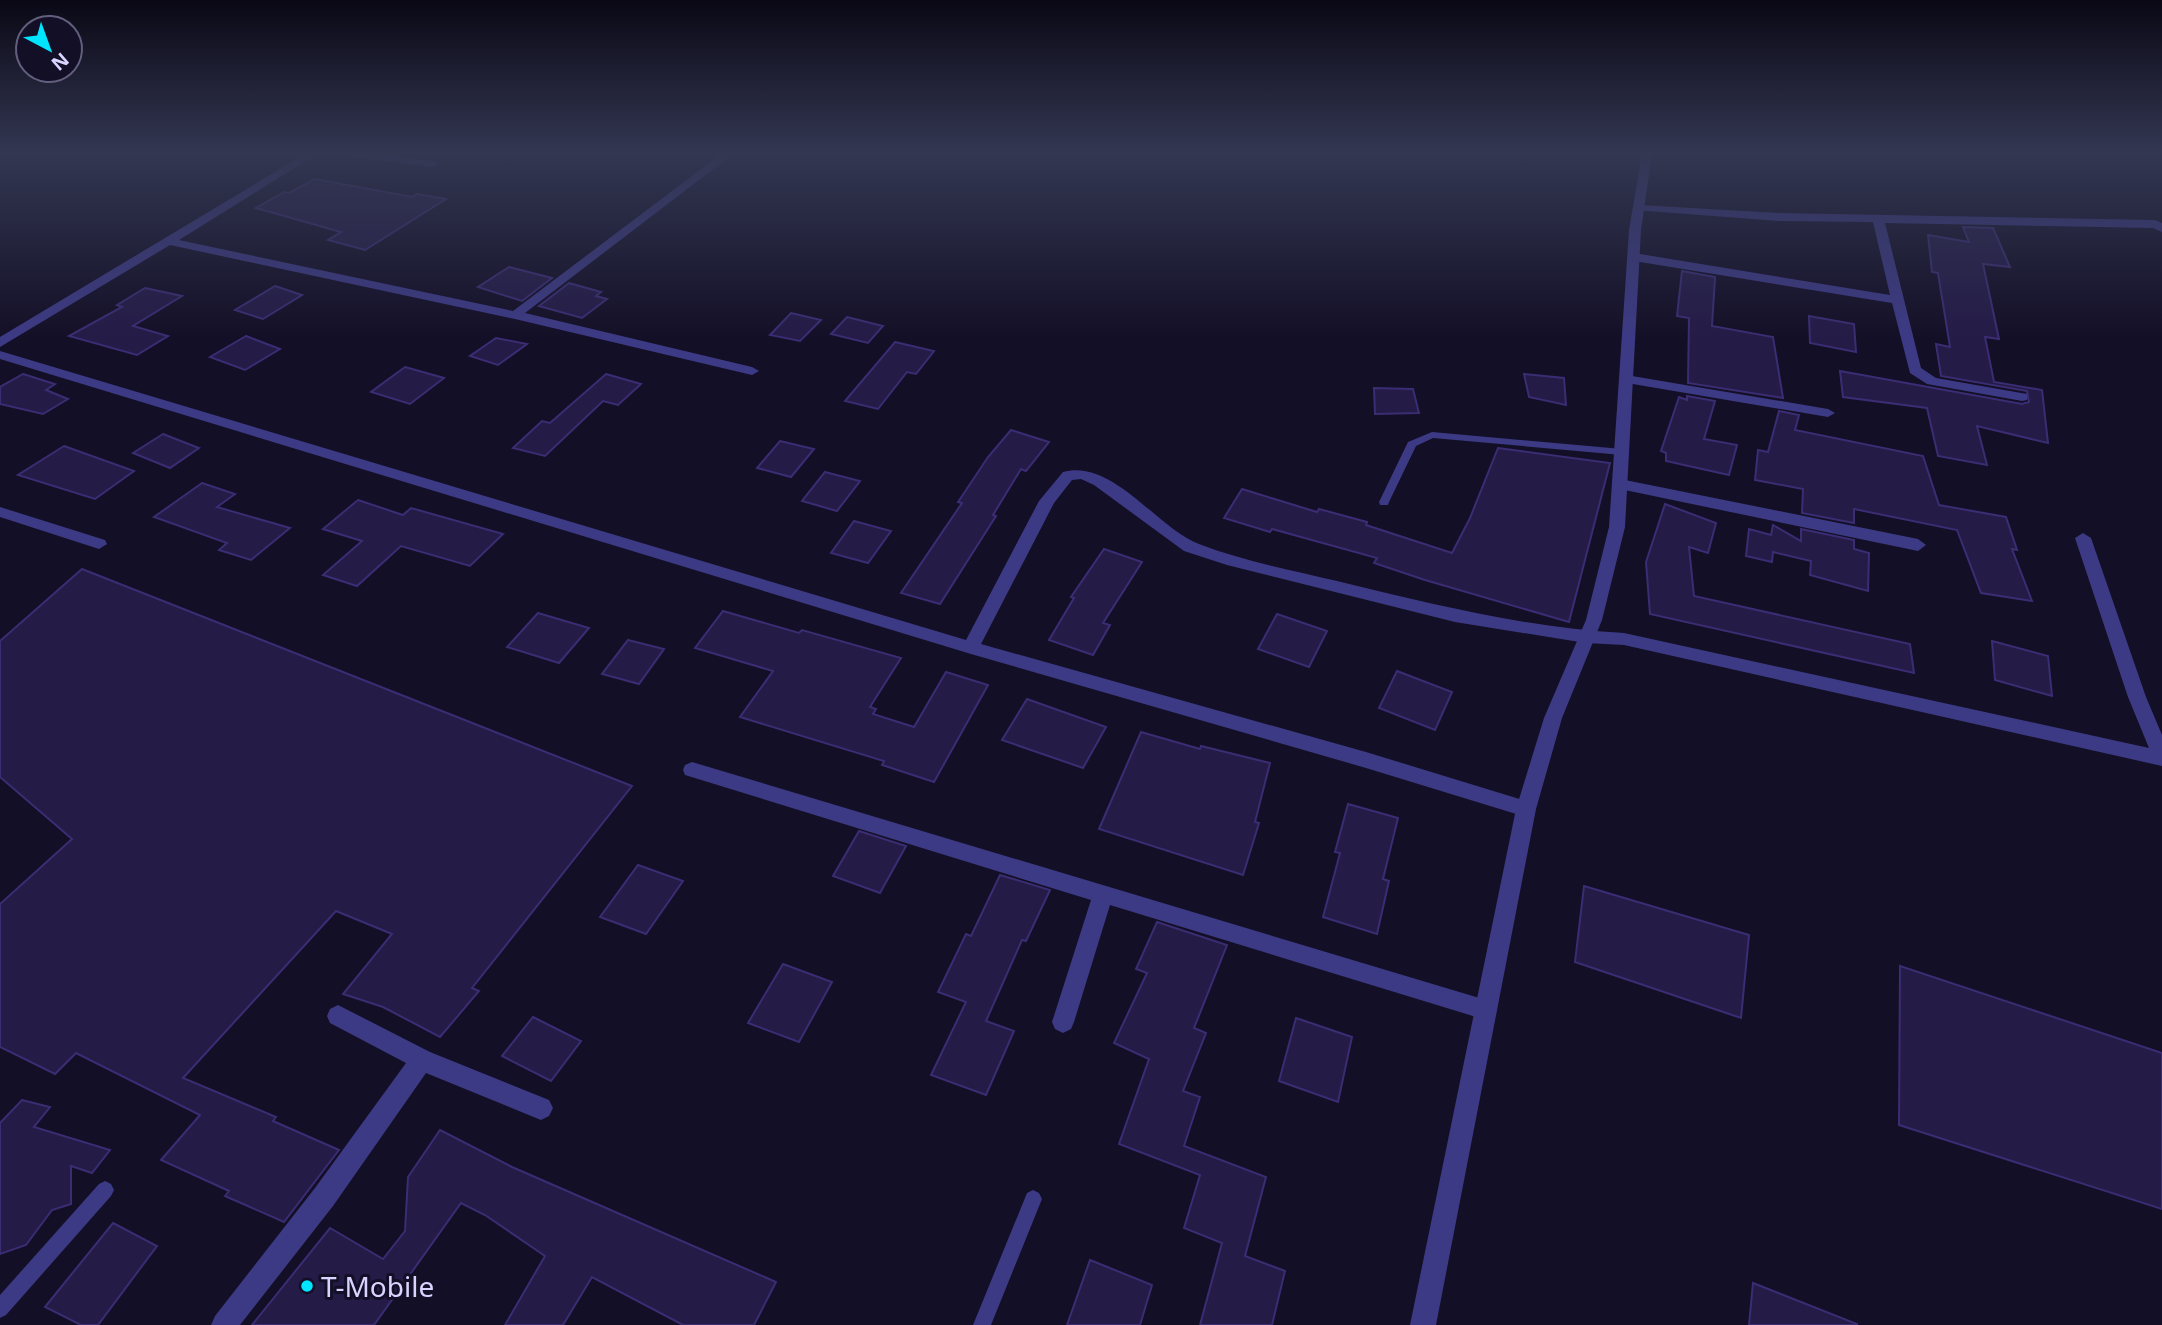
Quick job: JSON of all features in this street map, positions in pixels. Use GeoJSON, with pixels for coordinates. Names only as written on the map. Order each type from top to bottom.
{"type":"FeatureCollection","features":[{"type":"Feature","properties":{"kind":"street"},"geometry":{"type":"LineString","coordinates":[[0,343],[210,216]]}},
{"type":"Feature","properties":{"kind":"street"},"geometry":{"type":"LineString","coordinates":[[515,315],[646,216]]}},
{"type":"Feature","properties":{"kind":"street"},"geometry":{"type":"LineString","coordinates":[[1423,1325],[1526,809],[1553,718],[1594,620],[1617,527],[1638,216]]}},
{"type":"Feature","properties":{"kind":"street"},"geometry":{"type":"LineString","coordinates":[[1761,216],[2155,224],[2162,228]]}},
{"type":"Feature","properties":{"kind":"street"},"geometry":{"type":"LineString","coordinates":[[1878,218],[1915,370],[1922,377],[1933,381],[2021,397]]}},
{"type":"Feature","properties":{"kind":"street"},"geometry":{"type":"LineString","coordinates":[[167,242],[515,315],[752,371]]}},
{"type":"Feature","properties":{"kind":"street"},"geometry":{"type":"LineString","coordinates":[[1634,257],[1898,300]]}},
{"type":"Feature","properties":{"kind":"street"},"geometry":{"type":"LineString","coordinates":[[0,355],[971,648],[1366,760],[1526,809]]}},
{"type":"Feature","properties":{"kind":"street"},"geometry":{"type":"LineString","coordinates":[[1626,379],[1828,413]]}},
{"type":"Feature","properties":{"kind":"street"},"geometry":{"type":"LineString","coordinates":[[971,648],[1047,500],[1068,475],[1083,474],[1099,481],[1190,547],[1233,561],[1455,615],[1586,637],[1624,639],[2162,758]]}},
{"type":"Feature","properties":{"kind":"street"},"geometry":{"type":"LineString","coordinates":[[1620,484],[1918,545]]}},
{"type":"Feature","properties":{"kind":"street"},"geometry":{"type":"LineString","coordinates":[[0,512],[99,544]]}},
{"type":"Feature","properties":{"kind":"street"},"geometry":{"type":"LineString","coordinates":[[2083,538],[2137,696],[2162,758]]}},
{"type":"Feature","properties":{"kind":"street"},"geometry":{"type":"LineString","coordinates":[[692,770],[1486,1010]]}},
{"type":"Feature","properties":{"kind":"street"},"geometry":{"type":"LineString","coordinates":[[1063,1022],[1103,895]]}},
{"type":"Feature","properties":{"kind":"street"},"geometry":{"type":"LineString","coordinates":[[338,1017],[422,1060],[541,1108]]}},
{"type":"Feature","properties":{"kind":"street"},"geometry":{"type":"LineString","coordinates":[[224,1325],[324,1197],[422,1060]]}},
{"type":"Feature","properties":{"kind":"lane"},"geometry":{"type":"LineString","coordinates":[[1384,502],[1412,444],[1432,435],[1622,452]]}},
{"type":"Feature","properties":{"kind":"lane"},"geometry":{"type":"LineString","coordinates":[[0,1309],[105,1190]]}},
{"type":"Feature","properties":{"kind":"lane"},"geometry":{"type":"LineString","coordinates":[[982,1325],[1033,1199]]}},
{"type":"Feature","properties":{"kind":"building"},"geometry":{"type":"Polygon","coordinates":[[[284,216],[419,216],[365,250],[328,240],[341,232],[284,216]]]}},
{"type":"Feature","properties":{"kind":"building"},"geometry":{"type":"Polygon","coordinates":[[[1963,227],[1993,228],[2010,267],[1983,264],[1999,339],[1985,337],[1994,382],[2042,390],[2048,443],[1977,426],[1987,465],[1938,456],[1927,408],[1843,397],[1840,371],[2022,404],[2029,402],[2027,391],[1941,376],[1936,344],[1950,347],[1938,273],[1932,272],[1928,235],[1969,242],[1963,227]]]}},
{"type":"Feature","properties":{"kind":"building"},"geometry":{"type":"Polygon","coordinates":[[[509,267],[552,278],[522,301],[478,287],[509,267]]]}},
{"type":"Feature","properties":{"kind":"building"},"geometry":{"type":"Polygon","coordinates":[[[1682,271],[1715,277],[1712,326],[1773,337],[1783,398],[1688,383],[1689,318],[1677,316],[1682,271]]]}},
{"type":"Feature","properties":{"kind":"building"},"geometry":{"type":"Polygon","coordinates":[[[569,283],[601,292],[596,296],[607,299],[582,318],[539,306],[569,283]]]}},
{"type":"Feature","properties":{"kind":"building"},"geometry":{"type":"Polygon","coordinates":[[[275,286],[302,295],[263,319],[235,310],[275,286]]]}},
{"type":"Feature","properties":{"kind":"building"},"geometry":{"type":"Polygon","coordinates":[[[145,288],[182,296],[133,326],[168,336],[137,355],[69,336],[122,307],[117,305],[145,288]]]}},
{"type":"Feature","properties":{"kind":"building"},"geometry":{"type":"Polygon","coordinates":[[[791,313],[821,320],[800,341],[770,335],[791,313]]]}},
{"type":"Feature","properties":{"kind":"building"},"geometry":{"type":"Polygon","coordinates":[[[1809,316],[1854,324],[1856,352],[1810,343],[1809,316]]]}},
{"type":"Feature","properties":{"kind":"building"},"geometry":{"type":"Polygon","coordinates":[[[847,317],[883,326],[868,343],[831,334],[847,317]]]}},
{"type":"Feature","properties":{"kind":"building"},"geometry":{"type":"Polygon","coordinates":[[[246,336],[280,349],[245,370],[210,357],[246,336]]]}},
{"type":"Feature","properties":{"kind":"building"},"geometry":{"type":"Polygon","coordinates":[[[496,338],[527,344],[498,365],[470,356],[496,338]]]}},
{"type":"Feature","properties":{"kind":"building"},"geometry":{"type":"Polygon","coordinates":[[[895,342],[934,351],[916,374],[907,372],[878,409],[845,401],[895,342]]]}},
{"type":"Feature","properties":{"kind":"building"},"geometry":{"type":"Polygon","coordinates":[[[405,367],[444,378],[410,404],[371,392],[405,367]]]}},
{"type":"Feature","properties":{"kind":"building"},"geometry":{"type":"Polygon","coordinates":[[[23,374],[55,384],[46,390],[68,399],[43,414],[0,404],[0,387],[23,374]]]}},
{"type":"Feature","properties":{"kind":"building"},"geometry":{"type":"Polygon","coordinates":[[[606,374],[641,384],[618,405],[603,401],[545,456],[513,448],[542,421],[550,423],[606,374]]]}},
{"type":"Feature","properties":{"kind":"building"},"geometry":{"type":"Polygon","coordinates":[[[1524,374],[1564,378],[1566,405],[1529,397],[1524,374]]]}},
{"type":"Feature","properties":{"kind":"building"},"geometry":{"type":"Polygon","coordinates":[[[1374,388],[1413,389],[1419,413],[1375,414],[1374,388]]]}},
{"type":"Feature","properties":{"kind":"building"},"geometry":{"type":"Polygon","coordinates":[[[1687,396],[1715,401],[1704,439],[1737,445],[1729,475],[1666,461],[1666,453],[1661,451],[1679,397],[1687,400],[1687,396]]]}},
{"type":"Feature","properties":{"kind":"building"},"geometry":{"type":"Polygon","coordinates":[[[1779,411],[1799,415],[1795,430],[1923,456],[1939,505],[2006,517],[2017,550],[2012,549],[2032,601],[1981,593],[1957,530],[1854,509],[1854,523],[1802,513],[1803,489],[1755,480],[1758,450],[1768,452],[1779,411]]]}},
{"type":"Feature","properties":{"kind":"building"},"geometry":{"type":"Polygon","coordinates":[[[1011,430],[1049,442],[1026,471],[1021,469],[993,515],[996,516],[940,604],[901,593],[962,503],[958,502],[988,457],[1011,430]]]}},
{"type":"Feature","properties":{"kind":"building"},"geometry":{"type":"Polygon","coordinates":[[[163,434],[199,448],[170,468],[133,453],[163,434]]]}},
{"type":"Feature","properties":{"kind":"building"},"geometry":{"type":"Polygon","coordinates":[[[780,441],[814,449],[791,477],[757,468],[780,441]]]}},
{"type":"Feature","properties":{"kind":"building"},"geometry":{"type":"Polygon","coordinates":[[[64,446],[134,471],[95,499],[18,475],[64,446]]]}},
{"type":"Feature","properties":{"kind":"building"},"geometry":{"type":"Polygon","coordinates":[[[1498,448],[1610,463],[1569,622],[1374,563],[1377,558],[1224,518],[1242,489],[1317,512],[1319,509],[1367,522],[1366,525],[1452,553],[1470,518],[1498,448]]]}},
{"type":"Feature","properties":{"kind":"building"},"geometry":{"type":"Polygon","coordinates":[[[825,472],[860,481],[837,511],[802,501],[825,472]]]}},
{"type":"Feature","properties":{"kind":"building"},"geometry":{"type":"Polygon","coordinates":[[[202,483],[235,494],[217,507],[290,528],[251,560],[219,550],[227,543],[154,517],[202,483]]]}},
{"type":"Feature","properties":{"kind":"building"},"geometry":{"type":"Polygon","coordinates":[[[358,500],[403,515],[411,508],[503,534],[470,566],[401,546],[357,586],[323,575],[362,541],[323,529],[358,500]]]}},
{"type":"Feature","properties":{"kind":"building"},"geometry":{"type":"Polygon","coordinates":[[[1665,504],[1716,523],[1708,553],[1689,547],[1694,596],[1910,644],[1914,673],[1650,614],[1646,562],[1665,504]]]}},
{"type":"Feature","properties":{"kind":"building"},"geometry":{"type":"Polygon","coordinates":[[[854,521],[891,531],[868,563],[831,553],[854,521]]]}},
{"type":"Feature","properties":{"kind":"building"},"geometry":{"type":"Polygon","coordinates":[[[1773,525],[1801,541],[1801,529],[1854,540],[1854,549],[1869,553],[1868,591],[1810,575],[1811,561],[1773,552],[1772,562],[1746,556],[1749,529],[1771,535],[1773,525]]]}},
{"type":"Feature","properties":{"kind":"building"},"geometry":{"type":"Polygon","coordinates":[[[1104,549],[1142,562],[1103,623],[1110,625],[1093,655],[1049,640],[1074,598],[1071,597],[1104,549]]]}},
{"type":"Feature","properties":{"kind":"building"},"geometry":{"type":"Polygon","coordinates":[[[82,569],[632,786],[472,988],[479,991],[440,1037],[383,1007],[343,994],[392,934],[336,911],[183,1078],[276,1117],[273,1121],[339,1150],[284,1222],[225,1196],[229,1191],[161,1160],[200,1115],[76,1053],[55,1074],[0,1047],[0,904],[72,839],[0,777],[0,641],[82,569]]]}},
{"type":"Feature","properties":{"kind":"building"},"geometry":{"type":"Polygon","coordinates":[[[723,611],[901,658],[870,707],[876,709],[873,714],[914,727],[946,672],[988,685],[934,782],[882,765],[884,761],[740,717],[773,671],[695,648],[723,611]]]}},
{"type":"Feature","properties":{"kind":"building"},"geometry":{"type":"Polygon","coordinates":[[[538,613],[589,628],[559,663],[507,647],[538,613]]]}},
{"type":"Feature","properties":{"kind":"building"},"geometry":{"type":"Polygon","coordinates":[[[1277,614],[1327,631],[1309,667],[1258,649],[1277,614]]]}},
{"type":"Feature","properties":{"kind":"building"},"geometry":{"type":"Polygon","coordinates":[[[628,640],[664,649],[639,684],[602,674],[628,640]]]}},
{"type":"Feature","properties":{"kind":"building"},"geometry":{"type":"Polygon","coordinates":[[[1992,641],[2048,656],[2052,696],[1995,680],[1992,641]]]}},
{"type":"Feature","properties":{"kind":"building"},"geometry":{"type":"Polygon","coordinates":[[[1397,671],[1452,692],[1435,730],[1379,708],[1397,671]]]}},
{"type":"Feature","properties":{"kind":"building"},"geometry":{"type":"Polygon","coordinates":[[[1027,699],[1106,727],[1083,768],[1002,740],[1027,699]]]}},
{"type":"Feature","properties":{"kind":"building"},"geometry":{"type":"Polygon","coordinates":[[[1141,732],[1200,749],[1201,746],[1270,763],[1255,822],[1259,823],[1243,875],[1099,829],[1141,732]]]}},
{"type":"Feature","properties":{"kind":"building"},"geometry":{"type":"Polygon","coordinates":[[[1348,804],[1398,818],[1383,879],[1389,881],[1377,934],[1323,917],[1340,853],[1335,852],[1348,804]]]}},
{"type":"Feature","properties":{"kind":"building"},"geometry":{"type":"Polygon","coordinates":[[[859,831],[906,846],[880,893],[833,876],[859,831]]]}},
{"type":"Feature","properties":{"kind":"building"},"geometry":{"type":"Polygon","coordinates":[[[638,865],[683,881],[646,934],[600,917],[638,865]]]}},
{"type":"Feature","properties":{"kind":"building"},"geometry":{"type":"Polygon","coordinates":[[[1000,875],[1050,890],[1026,941],[1022,940],[986,1021],[1014,1031],[986,1095],[931,1075],[966,1002],[938,992],[966,934],[971,936],[1000,875]]]}},
{"type":"Feature","properties":{"kind":"building"},"geometry":{"type":"Polygon","coordinates":[[[1584,886],[1749,935],[1741,1018],[1575,962],[1584,886]]]}},
{"type":"Feature","properties":{"kind":"building"},"geometry":{"type":"Polygon","coordinates":[[[1157,922],[1227,945],[1194,1028],[1206,1033],[1183,1091],[1200,1097],[1184,1146],[1266,1177],[1245,1256],[1285,1271],[1272,1325],[1200,1325],[1222,1243],[1184,1228],[1200,1175],[1119,1144],[1149,1059],[1114,1043],[1147,973],[1136,969],[1157,922]]]}},
{"type":"Feature","properties":{"kind":"building"},"geometry":{"type":"Polygon","coordinates":[[[783,964],[832,982],[799,1042],[748,1023],[783,964]]]}},
{"type":"Feature","properties":{"kind":"building"},"geometry":{"type":"Polygon","coordinates":[[[1900,966],[2162,1053],[2162,1209],[1899,1125],[1900,966]]]}},
{"type":"Feature","properties":{"kind":"building"},"geometry":{"type":"Polygon","coordinates":[[[533,1017],[581,1041],[551,1081],[502,1056],[533,1017]]]}},
{"type":"Feature","properties":{"kind":"building"},"geometry":{"type":"Polygon","coordinates":[[[1296,1018],[1352,1037],[1338,1102],[1279,1081],[1296,1018]]]}},
{"type":"Feature","properties":{"kind":"building"},"geometry":{"type":"Polygon","coordinates":[[[22,1100],[50,1107],[34,1127],[110,1150],[92,1173],[71,1166],[71,1204],[52,1210],[26,1245],[0,1254],[0,1123],[22,1100]]]}},
{"type":"Feature","properties":{"kind":"building"},"geometry":{"type":"Polygon","coordinates":[[[440,1130],[512,1167],[776,1282],[754,1325],[683,1325],[592,1277],[563,1325],[505,1325],[545,1256],[485,1215],[461,1203],[374,1325],[252,1325],[330,1228],[383,1259],[405,1231],[408,1177],[440,1130]]]}},
{"type":"Feature","properties":{"kind":"building"},"geometry":{"type":"Polygon","coordinates":[[[113,1223],[157,1246],[98,1325],[81,1325],[45,1307],[113,1223]]]}},
{"type":"Feature","properties":{"kind":"building"},"geometry":{"type":"Polygon","coordinates":[[[1090,1260],[1152,1285],[1140,1325],[1067,1325],[1090,1260]]]}},
{"type":"Feature","properties":{"kind":"building"},"geometry":{"type":"Polygon","coordinates":[[[1753,1283],[1857,1324],[1749,1325],[1753,1283]]]}},
{"type":"Feature","properties":{"kind":"place","name":"T-Mobile"},"geometry":{"type":"Point","coordinates":[307,1286]}}]}
